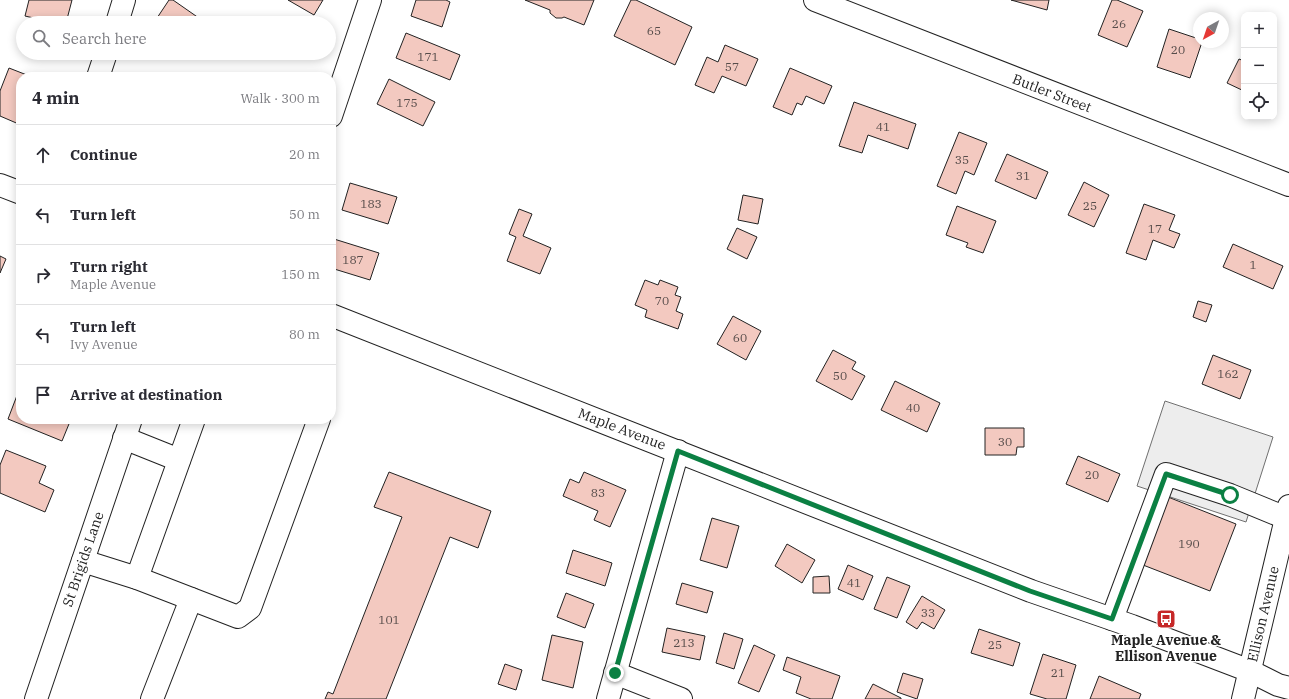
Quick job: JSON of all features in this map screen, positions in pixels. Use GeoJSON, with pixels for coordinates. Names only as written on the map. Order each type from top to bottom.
{"type":"FeatureCollection","features":[{"type":"Feature","properties":{"kind":"street"},"geometry":{"type":"LineString","coordinates":[[119,16],[124,0]]}},
{"type":"Feature","properties":{"kind":"street"},"geometry":{"type":"LineString","coordinates":[[336,101],[370,0]]}},
{"type":"Feature","properties":{"kind":"street","name":"Butler Street"},"geometry":{"type":"LineString","coordinates":[[815,0],[1289,185]]}},
{"type":"Feature","properties":{"kind":"street"},"geometry":{"type":"LineString","coordinates":[[100,72],[104,60]]}},
{"type":"Feature","properties":{"kind":"street"},"geometry":{"type":"LineString","coordinates":[[0,185],[16,191]]}},
{"type":"Feature","properties":{"kind":"street","name":"Maple Avenue"},"geometry":{"type":"LineString","coordinates":[[336,317],[1030,591],[1112,619],[1250,671],[1278,685],[1289,688]]}},
{"type":"Feature","properties":{"kind":"street"},"geometry":{"type":"LineString","coordinates":[[137,578],[192,424]]}},
{"type":"Feature","properties":{"kind":"street"},"geometry":{"type":"LineString","coordinates":[[83,561],[137,578],[238,617],[250,608],[317,424]]}},
{"type":"Feature","properties":{"kind":"street"},"geometry":{"type":"LineString","coordinates":[[128,428],[179,460]]}},
{"type":"Feature","properties":{"kind":"street","name":"St Brigids Lane"},"geometry":{"type":"LineString","coordinates":[[36,699],[128,428]]}},
{"type":"Feature","properties":{"kind":"street"},"geometry":{"type":"LineString","coordinates":[[608,699],[678,451]]}},
{"type":"Feature","properties":{"kind":"street"},"geometry":{"type":"LineString","coordinates":[[1112,619],[1166,474],[1288,512]]}},
{"type":"Feature","properties":{"kind":"street","name":"Ellison Avenue"},"geometry":{"type":"LineString","coordinates":[[1243,699],[1288,512]]}},
{"type":"Feature","properties":{"kind":"street"},"geometry":{"type":"LineString","coordinates":[[152,699],[191,599]]}},
{"type":"Feature","properties":{"kind":"street"},"geometry":{"type":"LineString","coordinates":[[615,673],[681,699]]}},
{"type":"Feature","properties":{"kind":"shaded area"},"geometry":{"type":"Polygon","coordinates":[[[1165,401],[1273,437],[1246,522],[1137,486],[1165,401]]]}},
{"type":"Feature","properties":{"kind":"building"},"geometry":{"type":"Polygon","coordinates":[[[29,0],[72,0],[68,16],[25,16],[29,0]]]}},
{"type":"Feature","properties":{"kind":"building"},"geometry":{"type":"Polygon","coordinates":[[[169,0],[173,0],[196,16],[158,16],[169,0]]]}},
{"type":"Feature","properties":{"kind":"building"},"geometry":{"type":"Polygon","coordinates":[[[288,0],[323,0],[314,15],[288,0]]]}},
{"type":"Feature","properties":{"kind":"building"},"geometry":{"type":"Polygon","coordinates":[[[416,0],[446,0],[450,2],[442,27],[411,16],[416,0]]]}},
{"type":"Feature","properties":{"kind":"building"},"geometry":{"type":"Polygon","coordinates":[[[525,0],[594,0],[584,25],[564,17],[556,18],[550,13],[550,10],[525,0]]]}},
{"type":"Feature","properties":{"kind":"building"},"geometry":{"type":"Polygon","coordinates":[[[631,0],[636,0],[692,27],[675,65],[614,36],[631,0]]]}},
{"type":"Feature","properties":{"kind":"building"},"geometry":{"type":"Polygon","coordinates":[[[1011,0],[1049,0],[1047,10],[1011,0]]]}},
{"type":"Feature","properties":{"kind":"building"},"geometry":{"type":"Polygon","coordinates":[[[1112,0],[1117,0],[1143,11],[1127,47],[1098,35],[1112,0]]]}},
{"type":"Feature","properties":{"kind":"building"},"geometry":{"type":"Polygon","coordinates":[[[1169,29],[1193,37],[1193,48],[1200,48],[1190,78],[1157,67],[1169,29]]]}},
{"type":"Feature","properties":{"kind":"building"},"geometry":{"type":"Polygon","coordinates":[[[406,33],[460,55],[450,80],[396,58],[406,33]]]}},
{"type":"Feature","properties":{"kind":"building"},"geometry":{"type":"Polygon","coordinates":[[[725,45],[758,59],[746,86],[722,76],[714,93],[695,85],[707,57],[718,62],[725,45]]]}},
{"type":"Feature","properties":{"kind":"building"},"geometry":{"type":"Polygon","coordinates":[[[1239,59],[1241,60],[1241,90],[1227,83],[1239,59]]]}},
{"type":"Feature","properties":{"kind":"building"},"geometry":{"type":"Polygon","coordinates":[[[9,68],[19,72],[16,72],[16,123],[0,116],[0,91],[9,68]]]}},
{"type":"Feature","properties":{"kind":"building"},"geometry":{"type":"Polygon","coordinates":[[[790,68],[832,86],[824,104],[806,96],[802,105],[797,103],[792,115],[773,107],[790,68]]]}},
{"type":"Feature","properties":{"kind":"building"},"geometry":{"type":"Polygon","coordinates":[[[389,79],[435,102],[423,126],[377,104],[389,79]]]}},
{"type":"Feature","properties":{"kind":"building"},"geometry":{"type":"Polygon","coordinates":[[[854,102],[916,124],[908,149],[868,135],[862,153],[839,146],[854,102]]]}},
{"type":"Feature","properties":{"kind":"building"},"geometry":{"type":"Polygon","coordinates":[[[959,132],[987,143],[974,175],[965,171],[956,194],[937,186],[959,132]]]}},
{"type":"Feature","properties":{"kind":"building"},"geometry":{"type":"Polygon","coordinates":[[[1007,154],[1048,172],[1036,199],[995,181],[1007,154]]]}},
{"type":"Feature","properties":{"kind":"building"},"geometry":{"type":"Polygon","coordinates":[[[1084,182],[1109,195],[1094,227],[1068,215],[1084,182]]]}},
{"type":"Feature","properties":{"kind":"building"},"geometry":{"type":"Polygon","coordinates":[[[350,183],[397,197],[388,224],[342,210],[350,183]]]}},
{"type":"Feature","properties":{"kind":"building"},"geometry":{"type":"Polygon","coordinates":[[[743,195],[763,199],[758,224],[738,220],[743,195]]]}},
{"type":"Feature","properties":{"kind":"building"},"geometry":{"type":"Polygon","coordinates":[[[1144,204],[1175,215],[1169,230],[1180,234],[1174,248],[1153,240],[1146,260],[1126,253],[1144,204]]]}},
{"type":"Feature","properties":{"kind":"building"},"geometry":{"type":"Polygon","coordinates":[[[957,206],[996,221],[983,253],[966,247],[968,243],[946,235],[957,206]]]}},
{"type":"Feature","properties":{"kind":"building"},"geometry":{"type":"Polygon","coordinates":[[[519,209],[532,214],[523,236],[551,248],[540,274],[507,261],[516,237],[509,234],[519,209]]]}},
{"type":"Feature","properties":{"kind":"building"},"geometry":{"type":"Polygon","coordinates":[[[737,228],[757,237],[747,259],[727,249],[737,228]]]}},
{"type":"Feature","properties":{"kind":"building"},"geometry":{"type":"Polygon","coordinates":[[[336,240],[379,253],[370,280],[336,270],[336,240]]]}},
{"type":"Feature","properties":{"kind":"building"},"geometry":{"type":"Polygon","coordinates":[[[1233,244],[1283,266],[1273,289],[1223,267],[1233,244]]]}},
{"type":"Feature","properties":{"kind":"building"},"geometry":{"type":"Polygon","coordinates":[[[0,256],[6,259],[0,273],[0,256]]]}},
{"type":"Feature","properties":{"kind":"building"},"geometry":{"type":"Polygon","coordinates":[[[645,280],[658,285],[660,280],[678,287],[675,295],[681,297],[676,311],[683,314],[678,329],[645,317],[647,310],[635,305],[645,280]]]}},
{"type":"Feature","properties":{"kind":"building"},"geometry":{"type":"Polygon","coordinates":[[[1198,301],[1212,305],[1206,322],[1193,317],[1198,301]]]}},
{"type":"Feature","properties":{"kind":"building"},"geometry":{"type":"Polygon","coordinates":[[[733,316],[761,331],[746,360],[717,344],[733,316]]]}},
{"type":"Feature","properties":{"kind":"building"},"geometry":{"type":"Polygon","coordinates":[[[833,350],[856,362],[852,369],[865,376],[852,400],[816,381],[833,350]]]}},
{"type":"Feature","properties":{"kind":"building"},"geometry":{"type":"Polygon","coordinates":[[[1213,355],[1251,370],[1240,399],[1202,384],[1213,355]]]}},
{"type":"Feature","properties":{"kind":"building"},"geometry":{"type":"Polygon","coordinates":[[[895,381],[940,403],[927,432],[881,410],[895,381]]]}},
{"type":"Feature","properties":{"kind":"building"},"geometry":{"type":"Polygon","coordinates":[[[16,398],[16,422],[8,419],[16,398]]]}},
{"type":"Feature","properties":{"kind":"building"},"geometry":{"type":"Polygon","coordinates":[[[20,424],[69,424],[62,441],[20,424]]]}},
{"type":"Feature","properties":{"kind":"building"},"geometry":{"type":"Polygon","coordinates":[[[985,428],[1024,428],[1024,447],[1017,447],[1016,455],[985,455],[985,428]]]}},
{"type":"Feature","properties":{"kind":"building"},"geometry":{"type":"Polygon","coordinates":[[[6,450],[46,466],[39,483],[54,490],[45,512],[0,493],[0,465],[6,450]]]}},
{"type":"Feature","properties":{"kind":"building"},"geometry":{"type":"Polygon","coordinates":[[[1078,456],[1120,474],[1108,502],[1066,484],[1078,456]]]}},
{"type":"Feature","properties":{"kind":"building"},"geometry":{"type":"Polygon","coordinates":[[[389,472],[491,511],[478,548],[450,537],[386,699],[325,699],[328,692],[333,694],[402,517],[374,507],[389,472]]]}},
{"type":"Feature","properties":{"kind":"building"},"geometry":{"type":"Polygon","coordinates":[[[584,472],[626,490],[610,527],[594,520],[598,511],[563,496],[570,479],[579,483],[584,472]]]}},
{"type":"Feature","properties":{"kind":"building"},"geometry":{"type":"Polygon","coordinates":[[[1168,497],[1236,524],[1210,591],[1143,565],[1168,497]]]}},
{"type":"Feature","properties":{"kind":"building"},"geometry":{"type":"Polygon","coordinates":[[[712,518],[739,526],[727,568],[700,560],[712,518]]]}},
{"type":"Feature","properties":{"kind":"building"},"geometry":{"type":"Polygon","coordinates":[[[787,544],[815,560],[802,583],[775,566],[787,544]]]}},
{"type":"Feature","properties":{"kind":"building"},"geometry":{"type":"Polygon","coordinates":[[[573,550],[612,563],[605,586],[566,573],[573,550]]]}},
{"type":"Feature","properties":{"kind":"building"},"geometry":{"type":"Polygon","coordinates":[[[848,565],[873,576],[863,600],[838,589],[848,565]]]}},
{"type":"Feature","properties":{"kind":"building"},"geometry":{"type":"Polygon","coordinates":[[[829,576],[830,593],[813,593],[813,577],[829,576]]]}},
{"type":"Feature","properties":{"kind":"building"},"geometry":{"type":"Polygon","coordinates":[[[887,577],[910,586],[897,618],[874,609],[887,577]]]}},
{"type":"Feature","properties":{"kind":"building"},"geometry":{"type":"Polygon","coordinates":[[[682,583],[713,592],[707,613],[676,604],[682,583]]]}},
{"type":"Feature","properties":{"kind":"building"},"geometry":{"type":"Polygon","coordinates":[[[566,593],[594,604],[585,628],[557,617],[566,593]]]}},
{"type":"Feature","properties":{"kind":"building"},"geometry":{"type":"Polygon","coordinates":[[[922,596],[945,610],[934,629],[922,622],[917,629],[906,622],[922,596]]]}},
{"type":"Feature","properties":{"kind":"building"},"geometry":{"type":"Polygon","coordinates":[[[667,628],[705,636],[700,660],[662,652],[667,628]]]}},
{"type":"Feature","properties":{"kind":"building"},"geometry":{"type":"Polygon","coordinates":[[[979,629],[1020,643],[1013,666],[971,653],[979,629]]]}},
{"type":"Feature","properties":{"kind":"building"},"geometry":{"type":"Polygon","coordinates":[[[724,633],[743,639],[734,669],[716,663],[724,633]]]}},
{"type":"Feature","properties":{"kind":"building"},"geometry":{"type":"Polygon","coordinates":[[[552,635],[583,642],[573,688],[542,680],[552,635]]]}},
{"type":"Feature","properties":{"kind":"building"},"geometry":{"type":"Polygon","coordinates":[[[754,645],[775,655],[759,692],[738,683],[754,645]]]}},
{"type":"Feature","properties":{"kind":"building"},"geometry":{"type":"Polygon","coordinates":[[[1043,654],[1076,665],[1066,699],[1047,699],[1030,694],[1043,654]]]}},
{"type":"Feature","properties":{"kind":"building"},"geometry":{"type":"Polygon","coordinates":[[[787,657],[840,676],[832,699],[811,699],[796,693],[801,677],[783,670],[787,657]]]}},
{"type":"Feature","properties":{"kind":"building"},"geometry":{"type":"Polygon","coordinates":[[[505,664],[522,670],[516,690],[498,684],[505,664]]]}},
{"type":"Feature","properties":{"kind":"building"},"geometry":{"type":"Polygon","coordinates":[[[903,673],[923,679],[917,699],[897,692],[903,673]]]}},
{"type":"Feature","properties":{"kind":"building"},"geometry":{"type":"Polygon","coordinates":[[[1099,676],[1141,694],[1139,699],[1090,699],[1099,676]]]}},
{"type":"Feature","properties":{"kind":"building"},"geometry":{"type":"Polygon","coordinates":[[[873,684],[901,698],[901,699],[865,699],[873,684]]]}},
{"type":"Feature","properties":{"kind":"place","name":"Maple Avenue & Ellison Avenue"},"geometry":{"type":"Point","coordinates":[1166,619]}},
{"type":"Feature","properties":{"kind":"route"},"geometry":{"type":"LineString","coordinates":[[615,673],[678,451],[1030,591],[1112,619],[1166,474],[1230,495]]}}]}
